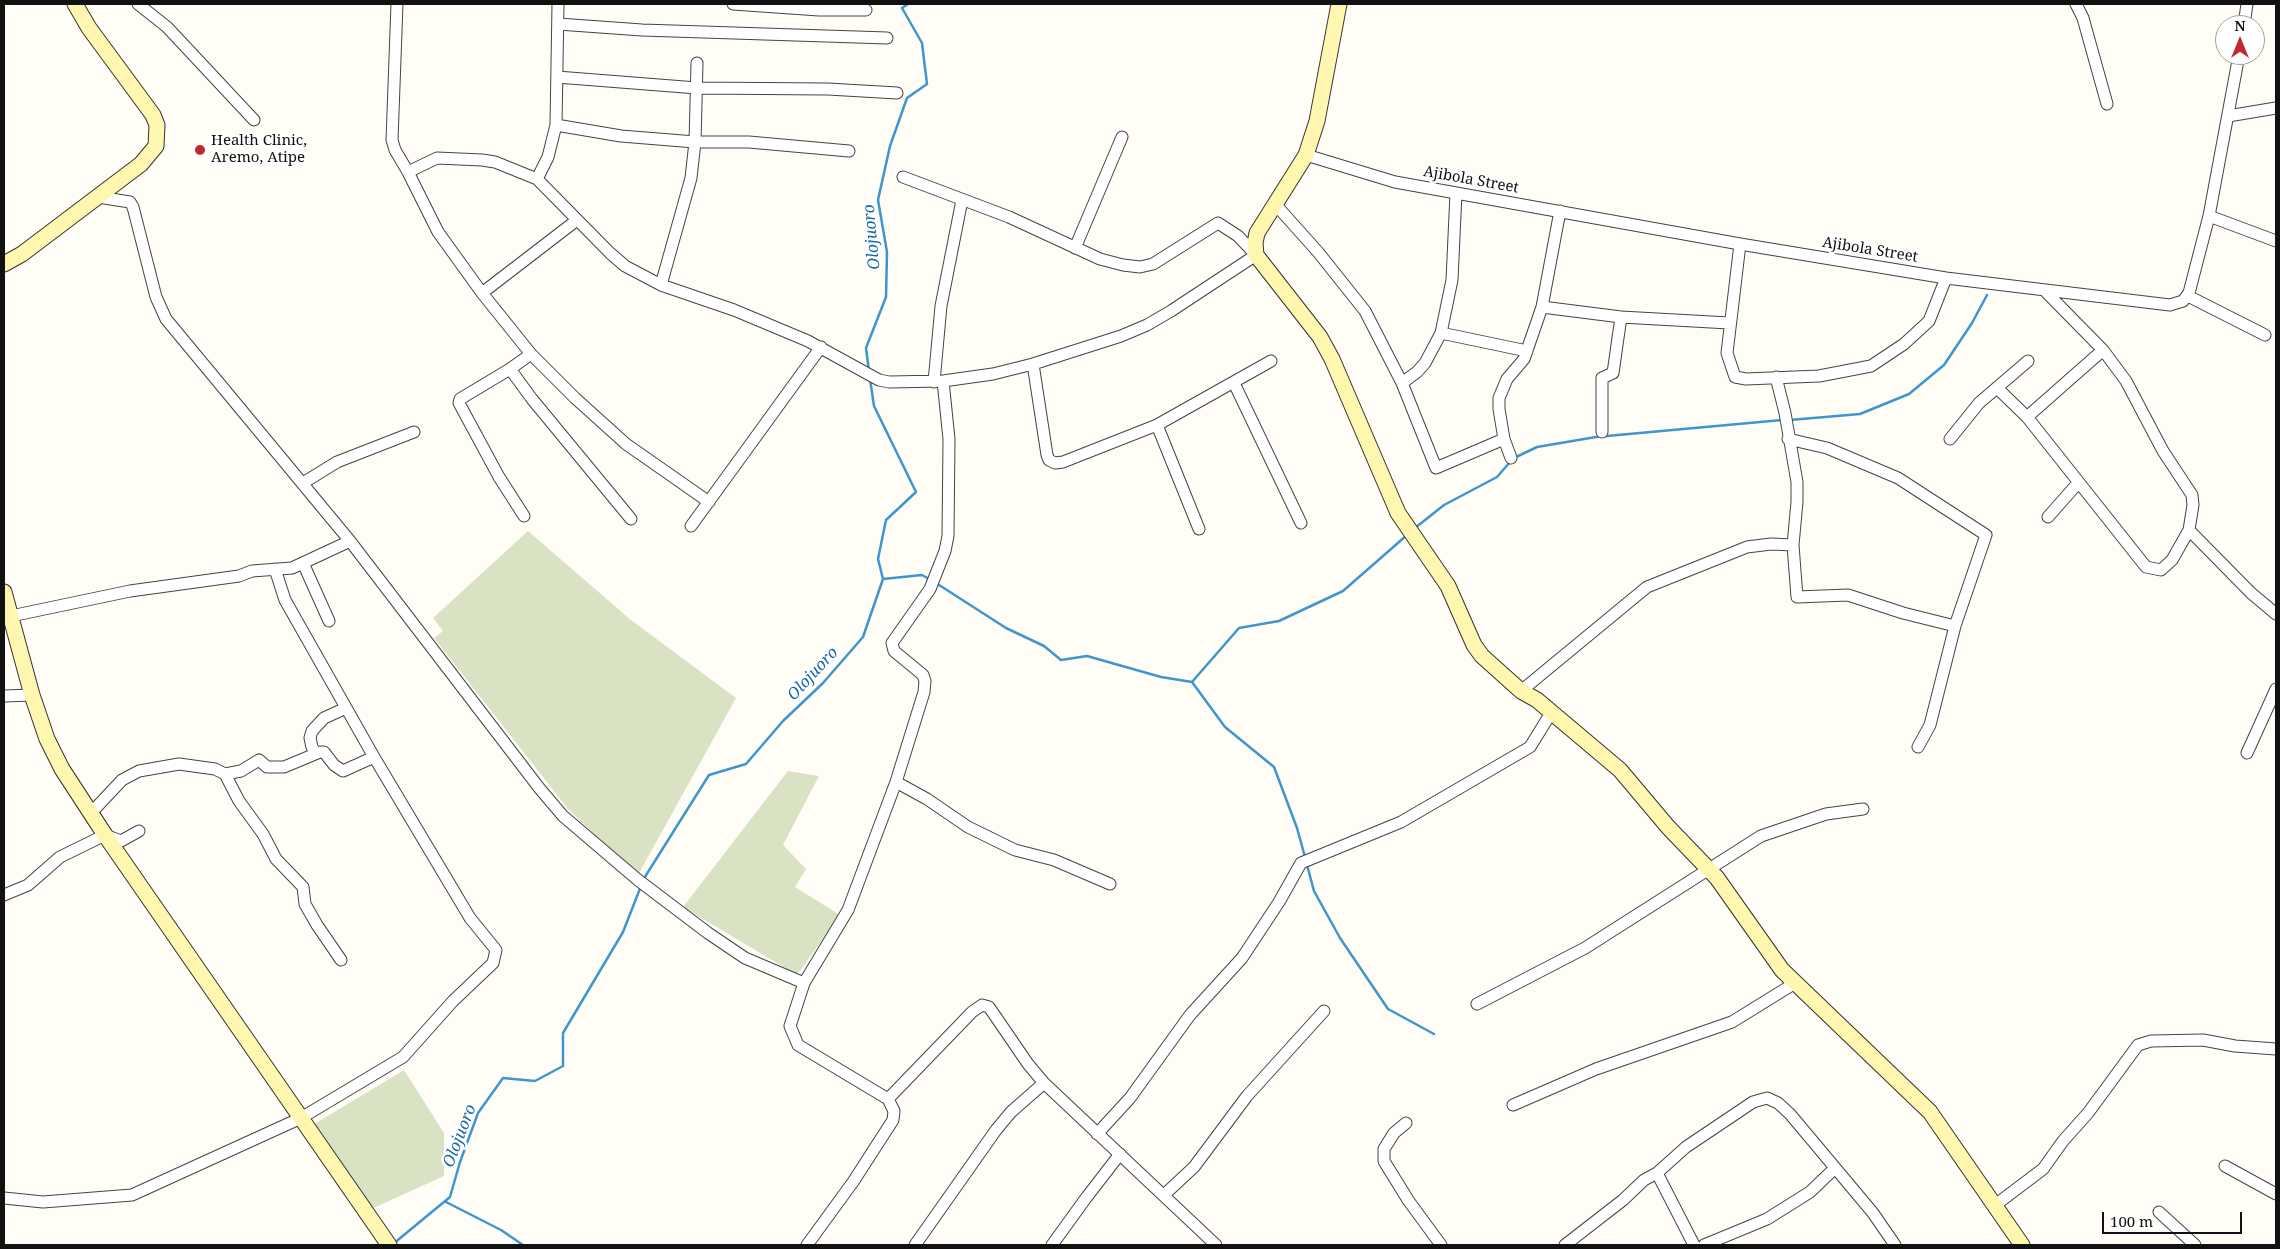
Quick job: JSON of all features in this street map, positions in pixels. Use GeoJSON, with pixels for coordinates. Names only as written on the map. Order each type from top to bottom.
{"type":"FeatureCollection","features":[{"type":"Feature","properties":{"kind":"street"},"geometry":{"type":"LineString","coordinates":[[4,264],[22,254],[98,196],[149,155],[156,146],[157,124],[152,115],[89,28],[75,4]]}},
{"type":"Feature","properties":{"kind":"street"},"geometry":{"type":"LineString","coordinates":[[138,4],[167,27],[254,120]]}},
{"type":"Feature","properties":{"kind":"street"},"geometry":{"type":"LineString","coordinates":[[397,4],[392,140],[395,150],[438,232],[482,293],[531,354],[626,444],[709,502]]}},
{"type":"Feature","properties":{"kind":"street"},"geometry":{"type":"LineString","coordinates":[[537,179],[548,158],[556,125],[558,4]]}},
{"type":"Feature","properties":{"kind":"street"},"geometry":{"type":"LineString","coordinates":[[732,4],[819,10],[866,10]]}},
{"type":"Feature","properties":{"kind":"street"},"geometry":{"type":"LineString","coordinates":[[1256,255],[1255,243],[1257,233],[1306,154],[1317,121],[1339,4]]}},
{"type":"Feature","properties":{"kind":"street"},"geometry":{"type":"LineString","coordinates":[[2076,4],[2083,18],[2107,104]]}},
{"type":"Feature","properties":{"kind":"street"},"geometry":{"type":"LineString","coordinates":[[558,24],[652,30],[887,38]]}},
{"type":"Feature","properties":{"kind":"street"},"geometry":{"type":"LineString","coordinates":[[661,285],[687,197],[695,142],[697,63]]}},
{"type":"Feature","properties":{"kind":"street"},"geometry":{"type":"LineString","coordinates":[[2237,65],[2209,216],[2188,296],[2265,334]]}},
{"type":"Feature","properties":{"kind":"street"},"geometry":{"type":"LineString","coordinates":[[557,77],[697,88],[828,89],[897,92]]}},
{"type":"Feature","properties":{"kind":"street"},"geometry":{"type":"LineString","coordinates":[[2228,116],[2276,108]]}},
{"type":"Feature","properties":{"kind":"street"},"geometry":{"type":"LineString","coordinates":[[556,125],[620,136],[695,142],[749,142],[849,151]]}},
{"type":"Feature","properties":{"kind":"street"},"geometry":{"type":"LineString","coordinates":[[1075,248],[1122,136]]}},
{"type":"Feature","properties":{"kind":"street","name":"Ajibola Street"},"geometry":{"type":"LineString","coordinates":[[1306,154],[1395,182],[1560,210],[1740,244],[1946,278],[2170,306],[2178,304],[2188,296]]}},
{"type":"Feature","properties":{"kind":"street"},"geometry":{"type":"LineString","coordinates":[[408,172],[437,158],[482,160],[495,162],[537,179],[625,266],[661,285],[734,310],[821,347],[862,372],[879,380],[889,382],[939,382],[993,374],[1113,339],[1147,325],[1256,255]]}},
{"type":"Feature","properties":{"kind":"street"},"geometry":{"type":"LineString","coordinates":[[903,177],[1009,217],[1100,259],[1140,267],[1160,260],[1218,223],[1238,236],[1256,255],[1320,337],[1332,359],[1388,492],[1410,532],[1448,586],[1474,645],[1482,656],[1521,691],[1537,700],[1609,759],[1668,827],[1710,869],[1770,955],[1795,983],[1930,1112],[2022,1245]]}},
{"type":"Feature","properties":{"kind":"street"},"geometry":{"type":"LineString","coordinates":[[1402,383],[1417,372],[1425,363],[1441,333],[1452,280],[1456,193]]}},
{"type":"Feature","properties":{"kind":"street"},"geometry":{"type":"LineString","coordinates":[[98,196],[130,202],[133,207],[156,297],[166,320],[350,541],[540,789],[584,836],[654,893],[745,958],[804,983]]}},
{"type":"Feature","properties":{"kind":"street"},"geometry":{"type":"LineString","coordinates":[[807,1245],[853,1182],[893,1120],[894,1111],[888,1099],[798,1045],[790,1026],[804,983],[848,910],[896,782],[924,692],[926,681],[922,675],[894,651],[892,643],[933,584],[945,551],[949,519],[949,440],[939,382],[941,306],[962,200]]}},
{"type":"Feature","properties":{"kind":"street"},"geometry":{"type":"LineString","coordinates":[[1275,204],[1359,301],[1402,383],[1436,468],[1504,439]]}},
{"type":"Feature","properties":{"kind":"street"},"geometry":{"type":"LineString","coordinates":[[1511,458],[1504,439],[1499,410],[1502,389],[1527,352],[1542,307],[1560,210]]}},
{"type":"Feature","properties":{"kind":"street"},"geometry":{"type":"LineString","coordinates":[[2209,216],[2276,241]]}},
{"type":"Feature","properties":{"kind":"street"},"geometry":{"type":"LineString","coordinates":[[482,293],[577,220]]}},
{"type":"Feature","properties":{"kind":"street"},"geometry":{"type":"LineString","coordinates":[[1740,244],[1729,323],[1727,353],[1735,377],[1820,376],[1871,366],[1904,344],[1929,321],[1946,278]]}},
{"type":"Feature","properties":{"kind":"street"},"geometry":{"type":"LineString","coordinates":[[1996,388],[2027,417],[2146,567],[2161,570],[2172,560],[2189,530],[2193,505],[2192,495],[2163,451],[2122,375],[2103,350],[2045,291]]}},
{"type":"Feature","properties":{"kind":"street"},"geometry":{"type":"LineString","coordinates":[[1542,307],[1620,317],[1729,323]]}},
{"type":"Feature","properties":{"kind":"street"},"geometry":{"type":"LineString","coordinates":[[1602,432],[1602,378],[1613,373],[1620,317]]}},
{"type":"Feature","properties":{"kind":"street"},"geometry":{"type":"LineString","coordinates":[[1441,333],[1527,352]]}},
{"type":"Feature","properties":{"kind":"street"},"geometry":{"type":"LineString","coordinates":[[692,526],[821,347]]}},
{"type":"Feature","properties":{"kind":"street"},"geometry":{"type":"LineString","coordinates":[[2027,417],[2103,350]]}},
{"type":"Feature","properties":{"kind":"street"},"geometry":{"type":"LineString","coordinates":[[524,516],[499,477],[459,403],[460,399],[531,354]]}},
{"type":"Feature","properties":{"kind":"street"},"geometry":{"type":"LineString","coordinates":[[1950,439],[1979,403],[2028,360]]}},
{"type":"Feature","properties":{"kind":"street"},"geometry":{"type":"LineString","coordinates":[[1032,364],[1049,460],[1055,463],[1063,462],[1157,425],[1271,362]]}},
{"type":"Feature","properties":{"kind":"street"},"geometry":{"type":"LineString","coordinates":[[510,369],[532,399],[631,519]]}},
{"type":"Feature","properties":{"kind":"street"},"geometry":{"type":"LineString","coordinates":[[1776,377],[1786,418],[1797,488],[1793,545],[1797,597],[1848,595],[1903,613],[1955,626]]}},
{"type":"Feature","properties":{"kind":"street"},"geometry":{"type":"LineString","coordinates":[[1234,383],[1301,523]]}},
{"type":"Feature","properties":{"kind":"street"},"geometry":{"type":"LineString","coordinates":[[1157,425],[1199,529]]}},
{"type":"Feature","properties":{"kind":"street"},"geometry":{"type":"LineString","coordinates":[[303,483],[337,462],[414,432]]}},
{"type":"Feature","properties":{"kind":"street"},"geometry":{"type":"LineString","coordinates":[[1788,439],[1827,448],[1898,478],[1986,535],[1955,626],[1930,725],[1918,747]]}},
{"type":"Feature","properties":{"kind":"street"},"geometry":{"type":"LineString","coordinates":[[2048,517],[2078,483]]}},
{"type":"Feature","properties":{"kind":"street"},"geometry":{"type":"LineString","coordinates":[[2189,530],[2251,593],[2276,614]]}},
{"type":"Feature","properties":{"kind":"street"},"geometry":{"type":"LineString","coordinates":[[10,616],[130,591],[292,568],[350,541]]}},
{"type":"Feature","properties":{"kind":"street"},"geometry":{"type":"LineString","coordinates":[[1521,691],[1647,586],[1746,547],[1771,544],[1793,545]]}},
{"type":"Feature","properties":{"kind":"street"},"geometry":{"type":"LineString","coordinates":[[303,563],[329,621]]}},
{"type":"Feature","properties":{"kind":"street"},"geometry":{"type":"LineString","coordinates":[[4,1198],[43,1202],[132,1195],[302,1118],[403,1057],[453,1001],[493,963],[496,950],[470,918],[374,757],[286,600],[275,569]]}},
{"type":"Feature","properties":{"kind":"street"},"geometry":{"type":"LineString","coordinates":[[4,592],[32,695],[54,754],[105,835],[385,1240]]}},
{"type":"Feature","properties":{"kind":"street"},"geometry":{"type":"LineString","coordinates":[[2247,753],[2276,689]]}},
{"type":"Feature","properties":{"kind":"street"},"geometry":{"type":"LineString","coordinates":[[4,696],[32,695]]}},
{"type":"Feature","properties":{"kind":"street"},"geometry":{"type":"LineString","coordinates":[[315,752],[310,738],[312,731],[324,718],[346,708]]}},
{"type":"Feature","properties":{"kind":"street"},"geometry":{"type":"LineString","coordinates":[[1097,1134],[1130,1098],[1190,1015],[1242,958],[1306,861],[1401,822],[1530,747],[1552,713]]}},
{"type":"Feature","properties":{"kind":"street"},"geometry":{"type":"LineString","coordinates":[[91,814],[122,780],[138,771],[179,764],[215,769],[226,774],[241,771],[259,760],[268,766],[284,767],[315,752],[324,752],[334,765],[343,771],[374,757]]}},
{"type":"Feature","properties":{"kind":"street"},"geometry":{"type":"LineString","coordinates":[[226,774],[239,801],[263,834],[276,859],[303,887],[305,904],[341,960]]}},
{"type":"Feature","properties":{"kind":"street"},"geometry":{"type":"LineString","coordinates":[[896,782],[928,800],[968,827],[1015,850],[1054,860],[1110,884]]}},
{"type":"Feature","properties":{"kind":"street"},"geometry":{"type":"LineString","coordinates":[[1477,1004],[1586,948],[1761,836],[1826,814],[1863,809]]}},
{"type":"Feature","properties":{"kind":"street"},"geometry":{"type":"LineString","coordinates":[[105,835],[120,842],[138,831]]}},
{"type":"Feature","properties":{"kind":"street"},"geometry":{"type":"LineString","coordinates":[[4,895],[28,884],[60,857],[105,835]]}},
{"type":"Feature","properties":{"kind":"street"},"geometry":{"type":"LineString","coordinates":[[1512,1105],[1596,1069],[1732,1022],[1795,983]]}},
{"type":"Feature","properties":{"kind":"street"},"geometry":{"type":"LineString","coordinates":[[888,1099],[972,1012],[982,1005],[989,1007],[1028,1064],[1044,1083],[1097,1134],[1165,1194],[1216,1245]]}},
{"type":"Feature","properties":{"kind":"street"},"geometry":{"type":"LineString","coordinates":[[1165,1194],[1194,1166],[1247,1096],[1324,1011]]}},
{"type":"Feature","properties":{"kind":"street"},"geometry":{"type":"LineString","coordinates":[[1994,1206],[2043,1170],[2063,1141],[2088,1113],[2138,1045],[2151,1041],[2203,1040],[2235,1046],[2276,1049]]}},
{"type":"Feature","properties":{"kind":"street"},"geometry":{"type":"LineString","coordinates":[[916,1245],[996,1130],[1011,1112],[1044,1083]]}},
{"type":"Feature","properties":{"kind":"street"},"geometry":{"type":"LineString","coordinates":[[1565,1245],[1623,1200],[1644,1180],[1658,1173],[1686,1147],[1753,1102],[1766,1098],[1778,1103],[1790,1114],[1873,1214],[1895,1245]]}},
{"type":"Feature","properties":{"kind":"street"},"geometry":{"type":"LineString","coordinates":[[1406,1123],[1394,1133],[1384,1149],[1384,1161],[1408,1200],[1441,1245]]}},
{"type":"Feature","properties":{"kind":"street"},"geometry":{"type":"LineString","coordinates":[[1052,1245],[1120,1154]]}},
{"type":"Feature","properties":{"kind":"street"},"geometry":{"type":"LineString","coordinates":[[2225,1166],[2276,1194]]}},
{"type":"Feature","properties":{"kind":"street"},"geometry":{"type":"LineString","coordinates":[[1704,1245],[1767,1219],[1810,1192],[1835,1168]]}},
{"type":"Feature","properties":{"kind":"street"},"geometry":{"type":"LineString","coordinates":[[1658,1173],[1694,1245]]}},
{"type":"Feature","properties":{"kind":"street"},"geometry":{"type":"LineString","coordinates":[[2159,1212],[2195,1245]]}},
{"type":"Feature","properties":{"kind":"green space"},"geometry":{"type":"Polygon","coordinates":[[[528,531],[631,620],[736,698],[638,875],[568,809],[434,638],[443,631],[433,618],[528,531]]]}},
{"type":"Feature","properties":{"kind":"green space"},"geometry":{"type":"Polygon","coordinates":[[[788,771],[819,776],[783,845],[806,869],[795,887],[840,915],[797,975],[683,907],[788,771]]]}},
{"type":"Feature","properties":{"kind":"green space"},"geometry":{"type":"Polygon","coordinates":[[[404,1070],[444,1133],[444,1176],[369,1210],[311,1126],[404,1070]]]}},
{"type":"Feature","properties":{"kind":"waterway","name":"Olojuoro"},"geometry":{"type":"LineString","coordinates":[[869,371],[866,348],[886,297],[887,252],[878,200],[890,146],[907,98],[927,84],[922,43],[902,8],[908,4]]}},
{"type":"Feature","properties":{"kind":"waterway"},"geometry":{"type":"LineString","coordinates":[[1790,420],[1860,414],[1909,394],[1944,365],[1972,323],[1987,295]]}},
{"type":"Feature","properties":{"kind":"waterway","name":"Olojuoro"},"geometry":{"type":"LineString","coordinates":[[643,880],[709,775],[746,764],[783,721],[823,683],[863,637],[883,579],[878,559],[886,520],[916,492],[874,406],[870,379]]}},
{"type":"Feature","properties":{"kind":"waterway"},"geometry":{"type":"LineString","coordinates":[[1514,458],[1537,447],[1596,437],[1782,420]]}},
{"type":"Feature","properties":{"kind":"waterway"},"geometry":{"type":"LineString","coordinates":[[1415,528],[1444,505],[1497,477],[1510,462]]}},
{"type":"Feature","properties":{"kind":"waterway"},"geometry":{"type":"LineString","coordinates":[[936,583],[1006,628],[1044,646],[1061,660],[1087,656],[1161,677],[1192,682],[1239,628],[1279,621],[1343,591],[1407,535]]}},
{"type":"Feature","properties":{"kind":"waterway"},"geometry":{"type":"LineString","coordinates":[[883,579],[922,575],[931,580]]}},
{"type":"Feature","properties":{"kind":"waterway"},"geometry":{"type":"LineString","coordinates":[[1192,682],[1225,727],[1274,767],[1297,828],[1305,857]]}},
{"type":"Feature","properties":{"kind":"waterway"},"geometry":{"type":"LineString","coordinates":[[1307,865],[1314,891],[1340,938],[1388,1009],[1434,1034]]}},
{"type":"Feature","properties":{"kind":"waterway","name":"Olojuoro"},"geometry":{"type":"LineString","coordinates":[[393,1244],[450,1197],[460,1162],[478,1113],[503,1078],[535,1081],[563,1066],[563,1033],[623,932],[641,886]]}},
{"type":"Feature","properties":{"kind":"waterway"},"geometry":{"type":"LineString","coordinates":[[446,1202],[501,1230],[523,1245]]}},
{"type":"Feature","properties":{"kind":"place","name":"Health Clinic, Aremo, Atipe"},"geometry":{"type":"Point","coordinates":[200,150]}}]}
